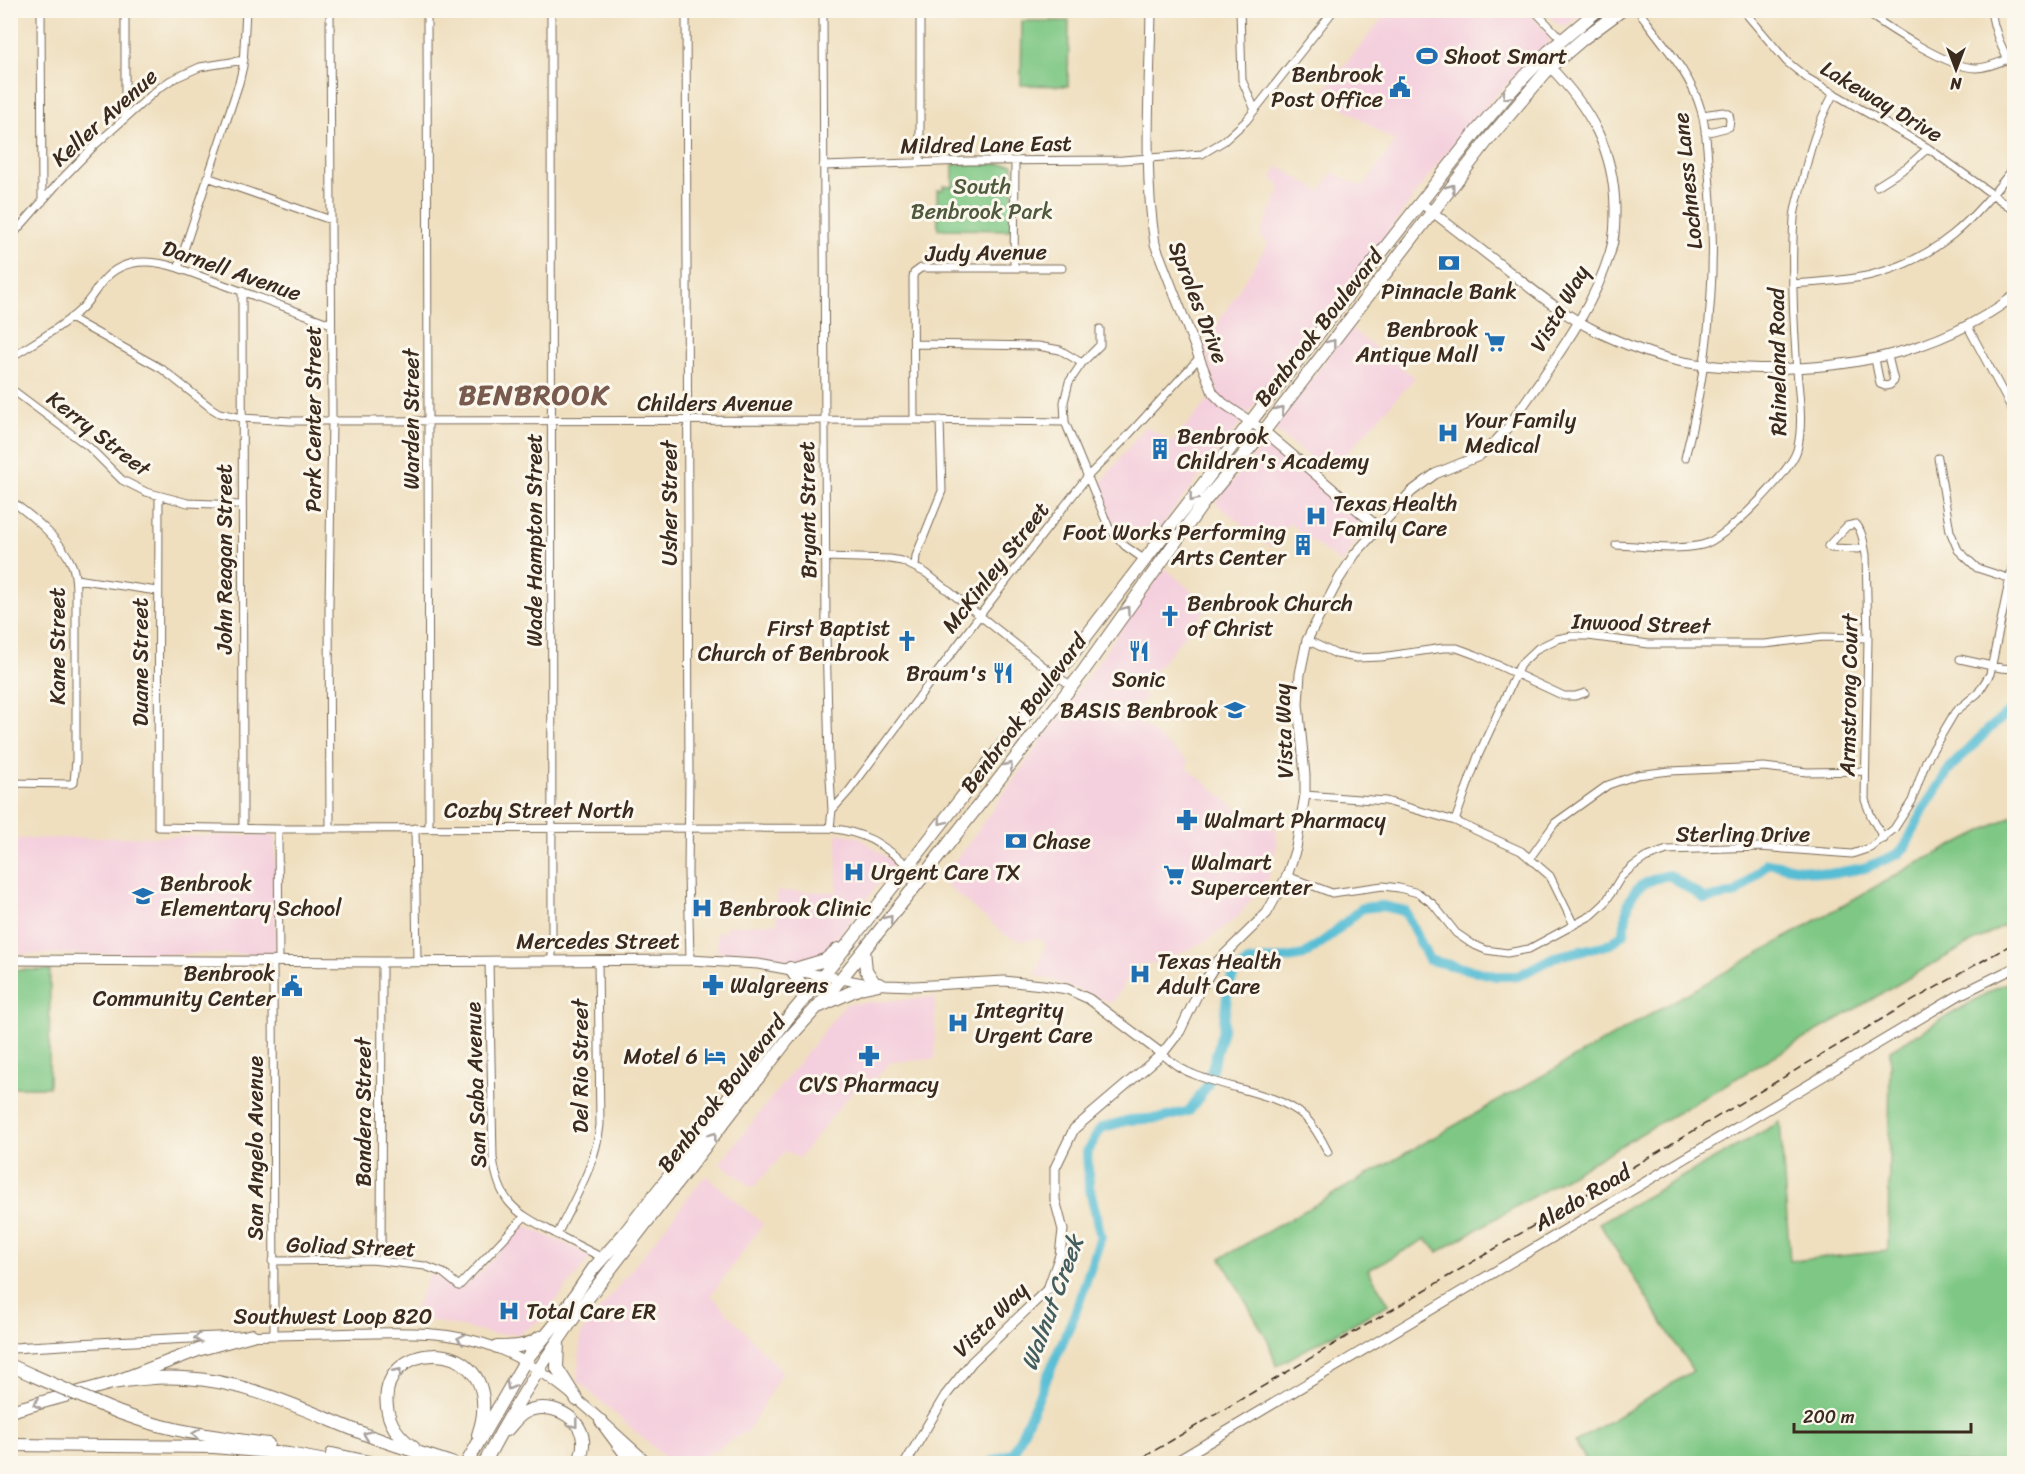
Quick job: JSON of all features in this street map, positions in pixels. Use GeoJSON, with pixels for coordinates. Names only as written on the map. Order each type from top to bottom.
{"type":"FeatureCollection","features":[{"type":"Feature","properties":{"kind":"highway","name":"Benbrook Boulevard"},"geometry":{"type":"LineString","coordinates":[[466,1464],[525,1360],[557,1322],[593,1269],[841,979],[1071,685],[1204,502],[1264,430],[1487,141],[1598,10]]}},
{"type":"Feature","properties":{"kind":"highway","name":"Benbrook Boulevard"},"geometry":{"type":"LineString","coordinates":[[484,1464],[558,1338],[804,999],[1056,676],[1295,363],[1509,93],[1567,44],[1622,10]]}},
{"type":"Feature","properties":{"kind":"highway"},"geometry":{"type":"LineString","coordinates":[[804,999],[800,983],[792,969],[825,960],[851,940]]}},
{"type":"Feature","properties":{"kind":"highway"},"geometry":{"type":"LineString","coordinates":[[864,950],[869,978],[877,984]]}},
{"type":"Feature","properties":{"kind":"highway"},"geometry":{"type":"LineString","coordinates":[[816,1008],[860,988],[877,984]]}},
{"type":"Feature","properties":{"kind":"highway"},"geometry":{"type":"LineString","coordinates":[[497,1347],[514,1347],[536,1340],[557,1322]]}},
{"type":"Feature","properties":{"kind":"highway"},"geometry":{"type":"LineString","coordinates":[[10,1411],[112,1383],[201,1349],[252,1335]]}},
{"type":"Feature","properties":{"kind":"highway"},"geometry":{"type":"LineString","coordinates":[[558,1338],[557,1368],[577,1400]]}},
{"type":"Feature","properties":{"kind":"highway"},"geometry":{"type":"LineString","coordinates":[[423,1454],[402,1439],[394,1428],[387,1414],[386,1399],[388,1386],[394,1374],[419,1357],[433,1355],[451,1357],[467,1367],[476,1377],[482,1396],[483,1413],[475,1445]]}},
{"type":"Feature","properties":{"kind":"highway"},"geometry":{"type":"LineString","coordinates":[[10,1365],[125,1416],[172,1430],[313,1450],[378,1464]]}},
{"type":"Feature","properties":{"kind":"highway"},"geometry":{"type":"LineString","coordinates":[[112,1383],[184,1377],[232,1385],[264,1394],[369,1436],[454,1464]]}},
{"type":"Feature","properties":{"kind":"highway"},"geometry":{"type":"LineString","coordinates":[[492,1447],[524,1413],[540,1408],[557,1409],[579,1427],[583,1439],[583,1452],[579,1464]]}},
{"type":"Feature","properties":{"kind":"highway"},"geometry":{"type":"LineString","coordinates":[[601,1421],[633,1464]]}},
{"type":"Feature","properties":{"kind":"highway"},"geometry":{"type":"LineString","coordinates":[[10,1445],[213,1447],[289,1454],[341,1464]]}},
{"type":"Feature","properties":{"kind":"street"},"geometry":{"type":"LineString","coordinates":[[41,10],[42,202]]}},
{"type":"Feature","properties":{"kind":"street"},"geometry":{"type":"LineString","coordinates":[[124,118],[125,10]]}},
{"type":"Feature","properties":{"kind":"street"},"geometry":{"type":"LineString","coordinates":[[178,268],[239,83],[244,60],[246,10]]}},
{"type":"Feature","properties":{"kind":"street","name":"Park Center Street"},"geometry":{"type":"LineString","coordinates":[[330,10],[332,420],[329,605],[330,829]]}},
{"type":"Feature","properties":{"kind":"street","name":"Warden Street"},"geometry":{"type":"LineString","coordinates":[[427,10],[429,828]]}},
{"type":"Feature","properties":{"kind":"street","name":"Wade Hampton Street"},"geometry":{"type":"LineString","coordinates":[[551,10],[552,961]]}},
{"type":"Feature","properties":{"kind":"street","name":"Usher Street"},"geometry":{"type":"LineString","coordinates":[[686,10],[690,960]]}},
{"type":"Feature","properties":{"kind":"street","name":"Bryant Street"},"geometry":{"type":"LineString","coordinates":[[823,10],[824,421],[826,635],[832,810],[830,828]]}},
{"type":"Feature","properties":{"kind":"street"},"geometry":{"type":"LineString","coordinates":[[920,10],[920,163]]}},
{"type":"Feature","properties":{"kind":"street","name":"Sproles Drive"},"geometry":{"type":"LineString","coordinates":[[1151,10],[1149,158],[1151,218],[1155,244],[1213,393],[1251,423],[1264,430],[1378,528]]}},
{"type":"Feature","properties":{"kind":"street"},"geometry":{"type":"LineString","coordinates":[[1240,10],[1242,80],[1256,110]]}},
{"type":"Feature","properties":{"kind":"street","name":"Mildred Lane East"},"geometry":{"type":"LineString","coordinates":[[823,166],[1123,160],[1202,154],[1238,131],[1334,10]]}},
{"type":"Feature","properties":{"kind":"street"},"geometry":{"type":"LineString","coordinates":[[1534,10],[1567,44]]}},
{"type":"Feature","properties":{"kind":"street","name":"Lochness Lane"},"geometry":{"type":"LineString","coordinates":[[1638,10],[1684,72],[1702,115],[1705,133],[1713,221],[1709,331],[1697,411],[1685,458]]}},
{"type":"Feature","properties":{"kind":"street","name":"Lakeway Drive"},"geometry":{"type":"LineString","coordinates":[[1743,10],[1787,62],[1807,78],[1928,148],[2014,210]]}},
{"type":"Feature","properties":{"kind":"street"},"geometry":{"type":"LineString","coordinates":[[1863,10],[1911,41],[1954,64],[1978,69],[2008,59]]}},
{"type":"Feature","properties":{"kind":"street"},"geometry":{"type":"LineString","coordinates":[[1991,10],[1995,32],[2014,69]]}},
{"type":"Feature","properties":{"kind":"street","name":"Keller Avenue"},"geometry":{"type":"LineString","coordinates":[[10,238],[59,182],[124,118],[158,89],[181,75],[208,65],[244,60]]}},
{"type":"Feature","properties":{"kind":"street","name":"Vista Way"},"geometry":{"type":"LineString","coordinates":[[905,1464],[945,1396],[972,1362],[1048,1289],[1060,1255],[1063,1230],[1055,1200],[1055,1168],[1074,1129],[1162,1054],[1180,1031],[1199,991],[1217,962],[1267,913],[1287,876],[1296,848],[1305,795],[1298,704],[1300,674],[1307,640],[1346,567],[1394,509],[1424,482],[1436,474],[1479,456],[1507,429],[1579,322],[1599,284],[1613,241],[1612,174],[1606,150],[1594,122],[1550,68]]}},
{"type":"Feature","properties":{"kind":"street","name":"Rhineland Road"},"geometry":{"type":"LineString","coordinates":[[1616,545],[1684,547],[1706,544],[1719,537],[1764,496],[1788,468],[1797,450],[1800,414],[1793,284],[1794,217],[1816,129],[1834,93]]}},
{"type":"Feature","properties":{"kind":"street"},"geometry":{"type":"LineString","coordinates":[[1702,115],[1723,112],[1728,114],[1730,120],[1728,128],[1705,133]]}},
{"type":"Feature","properties":{"kind":"street"},"geometry":{"type":"LineString","coordinates":[[1876,186],[1907,167],[1928,148]]}},
{"type":"Feature","properties":{"kind":"street"},"geometry":{"type":"LineString","coordinates":[[1014,268],[1015,162]]}},
{"type":"Feature","properties":{"kind":"street"},"geometry":{"type":"LineString","coordinates":[[1793,284],[1869,276],[1930,252],[1973,218],[2014,167]]}},
{"type":"Feature","properties":{"kind":"street"},"geometry":{"type":"LineString","coordinates":[[207,177],[331,220]]}},
{"type":"Feature","properties":{"kind":"street"},"geometry":{"type":"LineString","coordinates":[[1421,204],[1551,304],[1579,322],[1642,351],[1681,362],[1770,369],[1875,359],[1922,345],[1967,325],[2014,296]]}},
{"type":"Feature","properties":{"kind":"street","name":"Darnell Avenue"},"geometry":{"type":"LineString","coordinates":[[10,358],[79,311],[94,296],[102,282],[111,273],[131,263],[147,261],[161,262],[331,324]]}},
{"type":"Feature","properties":{"kind":"street","name":"Judy Avenue"},"geometry":{"type":"LineString","coordinates":[[914,420],[913,277],[916,271],[921,267],[1062,268]]}},
{"type":"Feature","properties":{"kind":"street","name":"John Reagan Street"},"geometry":{"type":"LineString","coordinates":[[242,291],[243,828]]}},
{"type":"Feature","properties":{"kind":"street","name":"Childers Avenue"},"geometry":{"type":"LineString","coordinates":[[70,318],[162,369],[211,408],[226,415],[242,418],[429,421],[940,420],[1065,422]]}},
{"type":"Feature","properties":{"kind":"street"},"geometry":{"type":"LineString","coordinates":[[1967,325],[2014,412]]}},
{"type":"Feature","properties":{"kind":"street"},"geometry":{"type":"LineString","coordinates":[[1100,329],[1100,345],[1082,363],[1069,382],[1064,402],[1065,422],[1109,528],[1125,546],[1145,560]]}},
{"type":"Feature","properties":{"kind":"street"},"geometry":{"type":"LineString","coordinates":[[915,344],[1038,346],[1060,350],[1082,363]]}},
{"type":"Feature","properties":{"kind":"street"},"geometry":{"type":"LineString","coordinates":[[1875,359],[1881,384],[1890,385],[1894,381],[1888,356]]}},
{"type":"Feature","properties":{"kind":"street","name":"McKinley Street"},"geometry":{"type":"LineString","coordinates":[[832,810],[849,791],[980,615],[1087,477],[1200,357]]}},
{"type":"Feature","properties":{"kind":"street","name":"Kerry Street"},"geometry":{"type":"LineString","coordinates":[[10,388],[89,447],[122,480],[159,497],[188,503],[241,505]]}},
{"type":"Feature","properties":{"kind":"street"},"geometry":{"type":"LineString","coordinates":[[915,567],[916,556],[942,491],[940,420]]}},
{"type":"Feature","properties":{"kind":"street"},"geometry":{"type":"LineString","coordinates":[[1938,458],[1950,531],[1958,550],[1977,568],[2011,579]]}},
{"type":"Feature","properties":{"kind":"street","name":"Duane Street"},"geometry":{"type":"LineString","coordinates":[[158,827],[159,497]]}},
{"type":"Feature","properties":{"kind":"street","name":"Kane Street"},"geometry":{"type":"LineString","coordinates":[[10,500],[60,546],[72,563],[76,579],[74,782],[71,784],[10,783]]}},
{"type":"Feature","properties":{"kind":"street","name":"Armstrong Court"},"geometry":{"type":"LineString","coordinates":[[1864,547],[1849,549],[1828,546],[1847,526],[1856,524],[1860,529],[1864,547],[1868,638],[1865,800],[1870,816],[1884,839]]}},
{"type":"Feature","properties":{"kind":"street"},"geometry":{"type":"LineString","coordinates":[[826,557],[890,559],[915,567],[926,573],[1056,676],[1071,685]]}},
{"type":"Feature","properties":{"kind":"street","name":"Sterling Drive"},"geometry":{"type":"LineString","coordinates":[[1287,876],[1332,893],[1383,886],[1418,893],[1433,904],[1456,933],[1472,944],[1486,950],[1507,953],[1529,949],[1592,915],[1605,903],[1621,878],[1632,867],[1645,858],[1667,850],[1759,847],[1852,854],[1870,848],[1894,829],[1912,801],[1926,761],[1955,712],[1978,693],[1990,674],[2014,558]]}},
{"type":"Feature","properties":{"kind":"street"},"geometry":{"type":"LineString","coordinates":[[76,579],[158,591]]}},
{"type":"Feature","properties":{"kind":"street","name":"Inwood Street"},"geometry":{"type":"LineString","coordinates":[[1455,821],[1478,756],[1520,665],[1538,648],[1557,639],[1588,636],[1649,644],[1765,644],[1823,637],[1868,638]]}},
{"type":"Feature","properties":{"kind":"street"},"geometry":{"type":"LineString","coordinates":[[1307,640],[1336,654],[1357,658],[1457,648],[1564,696],[1585,693]]}},
{"type":"Feature","properties":{"kind":"street"},"geometry":{"type":"LineString","coordinates":[[1960,659],[2014,669]]}},
{"type":"Feature","properties":{"kind":"street"},"geometry":{"type":"LineString","coordinates":[[1530,858],[1555,823],[1608,785],[1637,775],[1670,771],[1764,767],[1807,772],[1865,771]]}},
{"type":"Feature","properties":{"kind":"street"},"geometry":{"type":"LineString","coordinates":[[1305,795],[1386,801],[1455,821],[1521,851],[1550,876],[1574,925]]}},
{"type":"Feature","properties":{"kind":"street","name":"Cozby Street North"},"geometry":{"type":"LineString","coordinates":[[158,827],[278,829],[830,828],[866,835],[908,865]]}},
{"type":"Feature","properties":{"kind":"street"},"geometry":{"type":"LineString","coordinates":[[416,828],[417,962]]}},
{"type":"Feature","properties":{"kind":"street"},"geometry":{"type":"LineString","coordinates":[[276,961],[278,829]]}},
{"type":"Feature","properties":{"kind":"street","name":"Mercedes Street"},"geometry":{"type":"LineString","coordinates":[[10,960],[382,962],[690,960],[748,963],[877,984],[914,986],[1004,981],[1067,989],[1089,999],[1162,1054]]}},
{"type":"Feature","properties":{"kind":"street","name":"Del Rio Street"},"geometry":{"type":"LineString","coordinates":[[557,1235],[592,1164],[598,1143],[600,1125],[598,960]]}},
{"type":"Feature","properties":{"kind":"street","name":"San Angelo Avenue"},"geometry":{"type":"LineString","coordinates":[[274,1335],[272,1261],[276,961]]}},
{"type":"Feature","properties":{"kind":"street","name":"San Saba Avenue"},"geometry":{"type":"LineString","coordinates":[[489,961],[494,1158],[496,1175],[502,1192],[524,1217],[603,1258]]}},
{"type":"Feature","properties":{"kind":"street","name":"Bandera Street"},"geometry":{"type":"LineString","coordinates":[[381,1261],[382,962]]}},
{"type":"Feature","properties":{"kind":"street","name":"Aledo Road"},"geometry":{"type":"LineString","coordinates":[[1172,1464],[1942,1006],[2014,968]]}},
{"type":"Feature","properties":{"kind":"street"},"geometry":{"type":"LineString","coordinates":[[1162,1054],[1198,1077],[1271,1099],[1291,1108],[1305,1117],[1328,1152]]}},
{"type":"Feature","properties":{"kind":"street","name":"Goliad Street"},"geometry":{"type":"LineString","coordinates":[[272,1261],[381,1261],[425,1266],[443,1273],[459,1286],[524,1217]]}},
{"type":"Feature","properties":{"kind":"street","name":"Southwest Loop 820"},"geometry":{"type":"LineString","coordinates":[[10,1348],[252,1335],[429,1333],[497,1347],[525,1360],[577,1400],[650,1464]]}},
{"type":"Feature","properties":{"kind":"shaded area"},"geometry":{"type":"Polygon","coordinates":[[[1388,11],[1527,11],[1549,35],[1550,41],[1497,94],[1441,159],[1330,313],[1250,411],[1156,533],[1143,544],[1128,539],[1111,518],[1100,484],[1145,426],[1172,442],[1217,391],[1203,347],[1268,243],[1260,236],[1281,187],[1272,178],[1278,166],[1321,192],[1332,172],[1363,187],[1395,142],[1322,93],[1388,11]]]}},
{"type":"Feature","properties":{"kind":"shaded area"},"geometry":{"type":"Polygon","coordinates":[[[1544,11],[1585,11],[1567,26],[1557,24],[1544,11]]]}},
{"type":"Feature","properties":{"kind":"shaded area"},"geometry":{"type":"Polygon","coordinates":[[[1350,328],[1415,378],[1329,473],[1273,429],[1350,328]]]}},
{"type":"Feature","properties":{"kind":"shaded area"},"geometry":{"type":"Polygon","coordinates":[[[1266,440],[1306,470],[1365,526],[1342,564],[1289,523],[1270,547],[1215,503],[1266,440]]]}},
{"type":"Feature","properties":{"kind":"shaded area"},"geometry":{"type":"Polygon","coordinates":[[[1165,568],[1209,606],[1139,690],[1146,696],[1131,716],[1189,762],[1186,767],[1252,821],[1265,821],[1276,829],[1277,846],[1268,878],[1238,917],[1208,940],[1161,962],[1136,965],[1112,1003],[1035,974],[1046,944],[1039,938],[1022,941],[1007,936],[940,880],[1165,568]]]}},
{"type":"Feature","properties":{"kind":"shaded area"},"geometry":{"type":"Polygon","coordinates":[[[837,833],[859,837],[894,863],[824,956],[799,962],[717,952],[717,932],[726,932],[726,926],[777,923],[777,891],[837,892],[837,833]]]}},
{"type":"Feature","properties":{"kind":"shaded area","name":"Benbrook Elementary School"},"geometry":{"type":"Polygon","coordinates":[[[275,835],[275,954],[11,954],[10,839],[275,835]]]}},
{"type":"Feature","properties":{"kind":"shaded area"},"geometry":{"type":"Polygon","coordinates":[[[935,997],[935,1059],[891,1062],[873,1080],[864,1077],[799,1158],[786,1151],[753,1188],[720,1163],[845,1004],[935,997]]]}},
{"type":"Feature","properties":{"kind":"shaded area"},"geometry":{"type":"Polygon","coordinates":[[[706,1175],[763,1224],[711,1295],[782,1372],[749,1430],[692,1463],[671,1463],[577,1380],[581,1334],[706,1175]]]}},
{"type":"Feature","properties":{"kind":"shaded area"},"geometry":{"type":"Polygon","coordinates":[[[523,1225],[592,1256],[538,1322],[519,1334],[492,1334],[412,1316],[430,1273],[461,1288],[476,1277],[523,1225]]]}},
{"type":"Feature","properties":{"kind":"green space"},"geometry":{"type":"Polygon","coordinates":[[[1022,21],[1069,21],[1068,86],[1021,85],[1022,21]]]}},
{"type":"Feature","properties":{"kind":"green space","name":"South Benbrook Park"},"geometry":{"type":"Polygon","coordinates":[[[953,164],[1013,164],[1013,230],[938,229],[937,190],[943,190],[943,186],[953,186],[953,164]]]}},
{"type":"Feature","properties":{"kind":"green space"},"geometry":{"type":"Polygon","coordinates":[[[2014,815],[2014,920],[1936,962],[1438,1252],[1426,1239],[1368,1270],[1389,1304],[1276,1366],[1269,1343],[1221,1258],[1912,866],[2014,815]]]}},
{"type":"Feature","properties":{"kind":"green space"},"geometry":{"type":"Polygon","coordinates":[[[10,970],[50,970],[49,1087],[11,1087],[10,970]]]}},
{"type":"Feature","properties":{"kind":"green space"},"geometry":{"type":"Polygon","coordinates":[[[2014,980],[2014,1463],[1588,1463],[1575,1442],[1693,1371],[1599,1223],[1780,1122],[1790,1261],[1888,1251],[1890,1050],[1997,987],[2014,980]]]}},
{"type":"Feature","properties":{"kind":"waterway","name":"Walnut Creek"},"geometry":{"type":"LineString","coordinates":[[987,1464],[1014,1452],[1074,1316],[1101,1237],[1089,1186],[1087,1152],[1101,1128],[1129,1120],[1163,1118],[1189,1111],[1207,1086],[1223,1030],[1228,988],[1234,974],[1248,962],[1304,955],[1362,908],[1382,906],[1405,911],[1429,960],[1496,976],[1518,976],[1554,957],[1611,944],[1624,933],[1627,910],[1633,894],[1646,883],[1656,879],[1669,875],[1705,899],[1737,893],[1767,863],[1829,874],[1865,868],[1898,854],[1905,847],[1925,807],[1950,768],[1990,728],[2014,708]]}},
{"type":"Feature","properties":{"kind":"railway"},"geometry":{"type":"LineString","coordinates":[[1132,1464],[1919,997],[2014,943]]}},
{"type":"Feature","properties":{"kind":"place","name":"Shoot Smart"},"geometry":{"type":"Point","coordinates":[1427,56]}},
{"type":"Feature","properties":{"kind":"place","name":"Benbrook Post Office"},"geometry":{"type":"Point","coordinates":[1400,87]}},
{"type":"Feature","properties":{"kind":"place","name":"Pinnacle Bank"},"geometry":{"type":"Point","coordinates":[1449,263]}},
{"type":"Feature","properties":{"kind":"place","name":"Benbrook Antique Mall"},"geometry":{"type":"Point","coordinates":[1495,342]}},
{"type":"Feature","properties":{"kind":"place","name":"Your Family Medical"},"geometry":{"type":"Point","coordinates":[1448,433]}},
{"type":"Feature","properties":{"kind":"place","name":"Benbrook Children's Academy"},"geometry":{"type":"Point","coordinates":[1160,449]}},
{"type":"Feature","properties":{"kind":"place","name":"Texas Health Family Care"},"geometry":{"type":"Point","coordinates":[1316,516]}},
{"type":"Feature","properties":{"kind":"place","name":"Foot Works Performing Arts Center"},"geometry":{"type":"Point","coordinates":[1303,545]}},
{"type":"Feature","properties":{"kind":"place","name":"Benbrook Church of Christ"},"geometry":{"type":"Point","coordinates":[1170,616]}},
{"type":"Feature","properties":{"kind":"place","name":"First Baptist Church of Benbrook"},"geometry":{"type":"Point","coordinates":[907,641]}},
{"type":"Feature","properties":{"kind":"place","name":"Sonic"},"geometry":{"type":"Point","coordinates":[1139,651]}},
{"type":"Feature","properties":{"kind":"place","name":"Braum's"},"geometry":{"type":"Point","coordinates":[1003,673]}},
{"type":"Feature","properties":{"kind":"place","name":"BASIS Benbrook"},"geometry":{"type":"Point","coordinates":[1235,710]}},
{"type":"Feature","properties":{"kind":"place","name":"Walmart Pharmacy"},"geometry":{"type":"Point","coordinates":[1187,820]}},
{"type":"Feature","properties":{"kind":"place","name":"Chase"},"geometry":{"type":"Point","coordinates":[1016,841]}},
{"type":"Feature","properties":{"kind":"place","name":"Urgent Care TX"},"geometry":{"type":"Point","coordinates":[854,872]}},
{"type":"Feature","properties":{"kind":"place","name":"Walmart Supercenter"},"geometry":{"type":"Point","coordinates":[1174,875]}},
{"type":"Feature","properties":{"kind":"place","name":"Benbrook Elementary School"},"geometry":{"type":"Point","coordinates":[143,896]}},
{"type":"Feature","properties":{"kind":"place","name":"Benbrook Clinic"},"geometry":{"type":"Point","coordinates":[702,908]}},
{"type":"Feature","properties":{"kind":"place","name":"Texas Health Adult Care"},"geometry":{"type":"Point","coordinates":[1140,974]}},
{"type":"Feature","properties":{"kind":"place","name":"Walgreens"},"geometry":{"type":"Point","coordinates":[713,985]}},
{"type":"Feature","properties":{"kind":"place","name":"Benbrook Community Center"},"geometry":{"type":"Point","coordinates":[292,986]}},
{"type":"Feature","properties":{"kind":"place","name":"Integrity Urgent Care"},"geometry":{"type":"Point","coordinates":[958,1023]}},
{"type":"Feature","properties":{"kind":"place","name":"Motel 6"},"geometry":{"type":"Point","coordinates":[715,1056]}},
{"type":"Feature","properties":{"kind":"place","name":"CVS Pharmacy"},"geometry":{"type":"Point","coordinates":[869,1056]}},
{"type":"Feature","properties":{"kind":"place","name":"Total Care ER"},"geometry":{"type":"Point","coordinates":[509,1311]}},
{"type":"Feature","properties":{"kind":"district","name":"BENBROOK"},"geometry":{"type":"Point","coordinates":[534,394]}}]}
